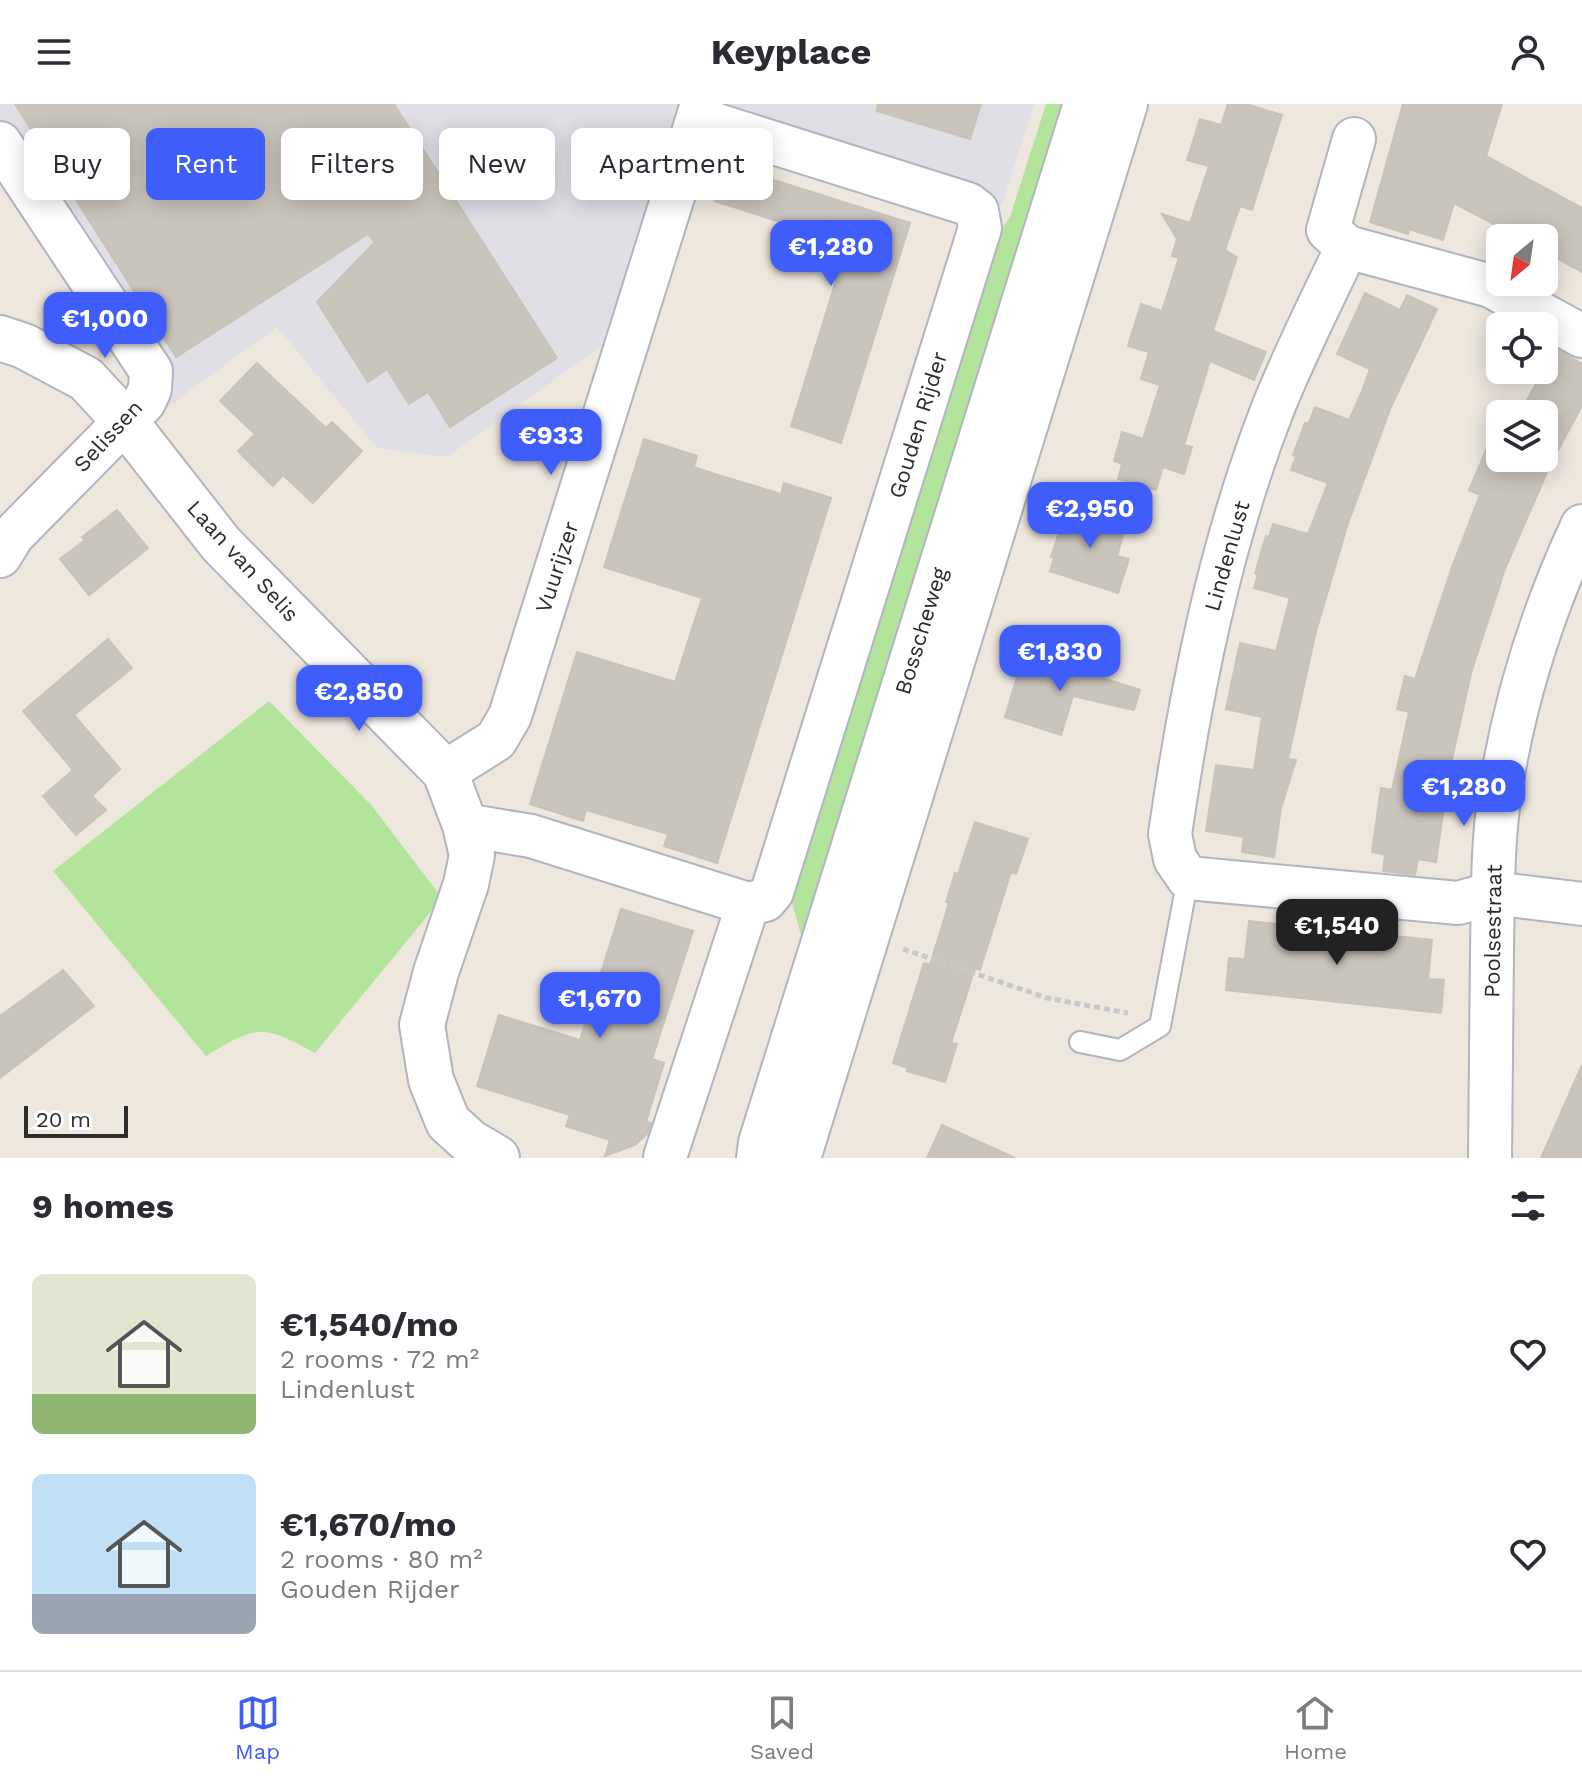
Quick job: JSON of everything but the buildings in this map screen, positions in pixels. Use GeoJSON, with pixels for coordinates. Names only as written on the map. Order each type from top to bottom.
{"type":"FeatureCollection","features":[{"type":"Feature","properties":{"kind":"main road","name":"Bosscheweg"},"geometry":{"type":"LineString","coordinates":[[759,1158],[761,1143],[1086,104]]}},
{"type":"Feature","properties":{"kind":"main road","name":"Bosscheweg"},"geometry":{"type":"LineString","coordinates":[[798,1158],[1125,104]]}},
{"type":"Feature","properties":{"kind":"main road","name":"Laan van Selis"},"geometry":{"type":"LineString","coordinates":[[0,338],[24,346],[86,379],[124,420],[221,544],[445,772],[465,825],[472,855],[466,884],[436,972],[422,1025],[431,1080],[448,1122],[470,1142],[497,1158]]}},
{"type":"Feature","properties":{"kind":"street","name":"Vuurijzer"},"geometry":{"type":"LineString","coordinates":[[445,772],[496,740],[510,716],[700,111]]}},
{"type":"Feature","properties":{"kind":"street","name":"Gouden Rijder"},"geometry":{"type":"LineString","coordinates":[[700,111],[968,204],[977,211],[980,228],[772,892],[765,900],[748,904]]}},
{"type":"Feature","properties":{"kind":"street"},"geometry":{"type":"LineString","coordinates":[[1354,139],[1328,230],[1347,247],[1491,286],[1582,336]]}},
{"type":"Feature","properties":{"kind":"street","name":"Selissen"},"geometry":{"type":"LineString","coordinates":[[0,143],[151,371],[150,389],[144,402],[13,535],[0,556]]}},
{"type":"Feature","properties":{"kind":"street","name":"Lindenlust"},"geometry":{"type":"LineString","coordinates":[[1188,878],[1175,859],[1170,834],[1202,647],[1231,540],[1274,405],[1347,247]]}},
{"type":"Feature","properties":{"kind":"street","name":"Poolsestraat"},"geometry":{"type":"LineString","coordinates":[[1490,1158],[1493,893],[1499,796],[1515,713],[1568,556],[1582,526]]}},
{"type":"Feature","properties":{"kind":"street"},"geometry":{"type":"LineString","coordinates":[[465,825],[531,836],[748,904],[665,1157]]}},
{"type":"Feature","properties":{"kind":"street"},"geometry":{"type":"LineString","coordinates":[[1188,878],[1458,903],[1493,893],[1582,904]]}},
{"type":"Feature","properties":{"kind":"lane"},"geometry":{"type":"LineString","coordinates":[[1080,1042],[1120,1050],[1160,1026],[1188,878]]}},
{"type":"Feature","properties":{"kind":"path"},"geometry":{"type":"LineString","coordinates":[[892,946],[1047,998],[1137,1015],[1154,1032]]}},
{"type":"Feature","properties":{"kind":"shaded area"},"geometry":{"type":"Polygon","coordinates":[[[0,104],[1034,104],[1002,205],[773,134],[773,128],[754,128],[687,107],[681,128],[571,128],[571,200],[659,200],[618,334],[447,457],[377,448],[277,327],[159,413],[0,179],[0,104]]]}},
{"type":"Feature","properties":{"kind":"green space"},"geometry":{"type":"Polygon","coordinates":[[[1046,104],[1079,104],[804,946],[788,888],[991,235],[1003,227],[1010,217],[1046,104]]]}},
{"type":"Feature","properties":{"kind":"green space"},"geometry":{"type":"Polygon","coordinates":[[[269,701],[372,806],[442,898],[315,1053],[283,1037],[260,1032],[237,1038],[206,1056],[53,871],[269,701]]]}}]}
